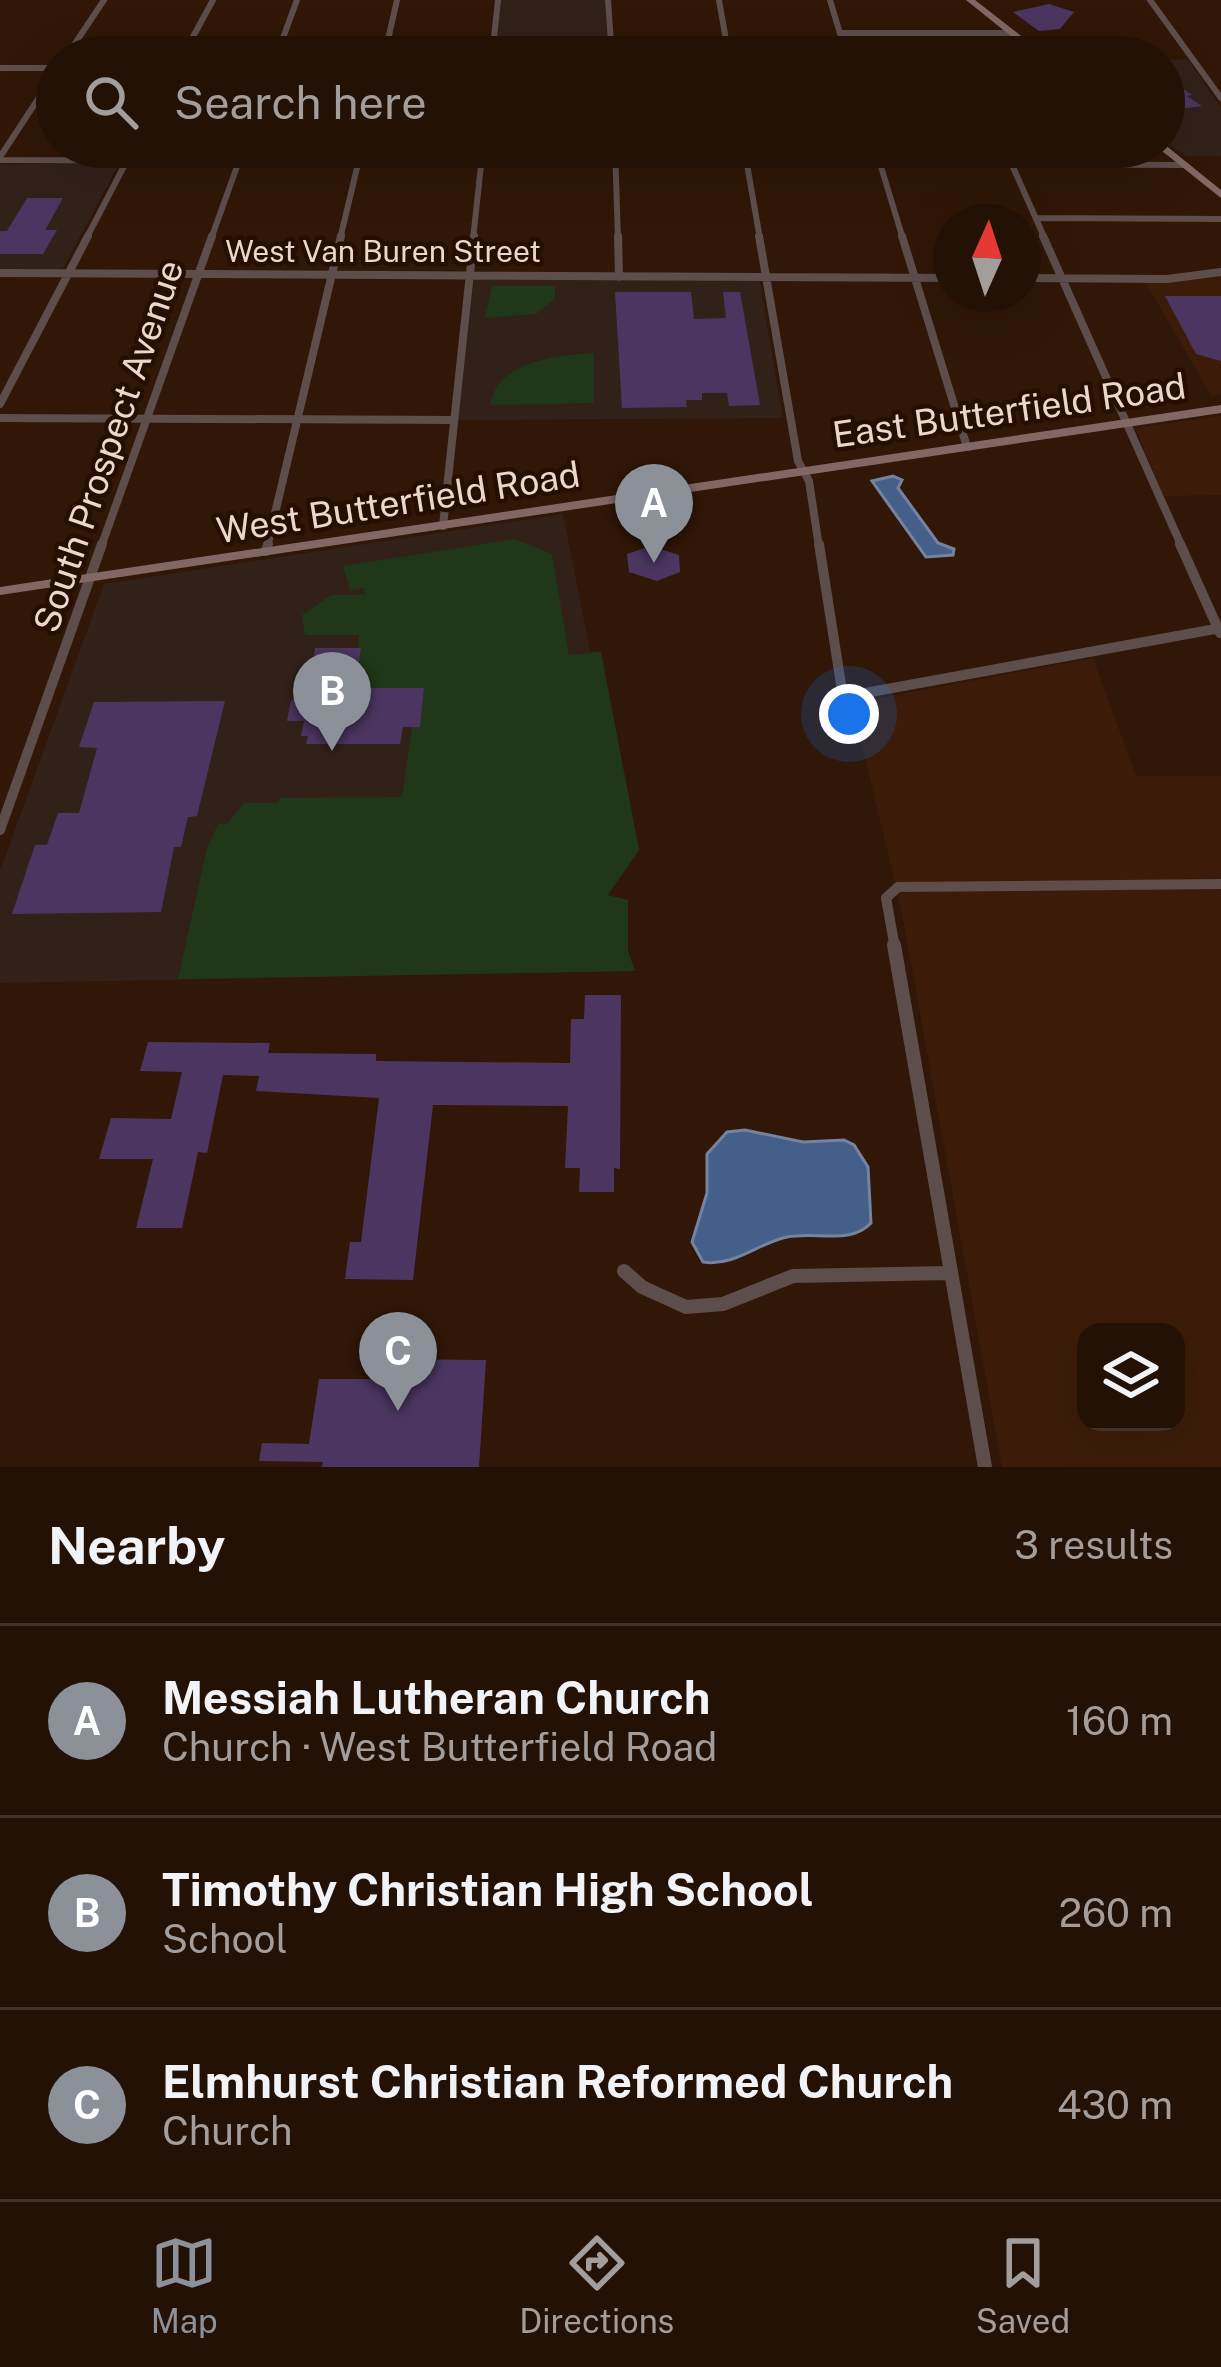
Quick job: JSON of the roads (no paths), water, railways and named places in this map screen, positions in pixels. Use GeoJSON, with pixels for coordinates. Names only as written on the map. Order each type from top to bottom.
{"type":"FeatureCollection","features":[{"type":"Feature","properties":{"kind":"main road"},"geometry":{"type":"LineString","coordinates":[[970,0],[1016,36]]}},
{"type":"Feature","properties":{"kind":"main road"},"geometry":{"type":"LineString","coordinates":[[1185,166],[1221,191]]}},
{"type":"Feature","properties":{"kind":"main road","name":"East Butterfield Road"},"geometry":{"type":"LineString","coordinates":[[805,470],[1221,409]]}},
{"type":"Feature","properties":{"kind":"main road","name":"West Butterfield Road"},"geometry":{"type":"LineString","coordinates":[[0,591],[805,470]]}},
{"type":"Feature","properties":{"kind":"street"},"geometry":{"type":"LineString","coordinates":[[80,36],[104,0]]}},
{"type":"Feature","properties":{"kind":"street"},"geometry":{"type":"LineString","coordinates":[[193,36],[213,0]]}},
{"type":"Feature","properties":{"kind":"street"},"geometry":{"type":"LineString","coordinates":[[284,36],[297,0]]}},
{"type":"Feature","properties":{"kind":"street"},"geometry":{"type":"LineString","coordinates":[[389,36],[397,0]]}},
{"type":"Feature","properties":{"kind":"street"},"geometry":{"type":"LineString","coordinates":[[495,36],[498,0]]}},
{"type":"Feature","properties":{"kind":"street"},"geometry":{"type":"LineString","coordinates":[[608,0],[611,36]]}},
{"type":"Feature","properties":{"kind":"street"},"geometry":{"type":"LineString","coordinates":[[719,0],[725,36]]}},
{"type":"Feature","properties":{"kind":"street"},"geometry":{"type":"LineString","coordinates":[[830,0],[841,36]]}},
{"type":"Feature","properties":{"kind":"street"},"geometry":{"type":"LineString","coordinates":[[1150,0],[1176,36]]}},
{"type":"Feature","properties":{"kind":"street"},"geometry":{"type":"LineString","coordinates":[[840,33],[1012,33]]}},
{"type":"Feature","properties":{"kind":"street"},"geometry":{"type":"LineString","coordinates":[[1185,48],[1221,98]]}},
{"type":"Feature","properties":{"kind":"street"},"geometry":{"type":"LineString","coordinates":[[0,68],[36,69]]}},
{"type":"Feature","properties":{"kind":"street"},"geometry":{"type":"LineString","coordinates":[[1209,81],[1221,81]]}},
{"type":"Feature","properties":{"kind":"street"},"geometry":{"type":"LineString","coordinates":[[0,158],[36,102]]}},
{"type":"Feature","properties":{"kind":"street"},"geometry":{"type":"LineString","coordinates":[[0,158],[36,159]]}},
{"type":"Feature","properties":{"kind":"street"},"geometry":{"type":"LineString","coordinates":[[0,404],[123,168]]}},
{"type":"Feature","properties":{"kind":"street","name":"South Prospect Avenue"},"geometry":{"type":"LineString","coordinates":[[0,830],[236,168]]}},
{"type":"Feature","properties":{"kind":"street"},"geometry":{"type":"LineString","coordinates":[[266,551],[357,168]]}},
{"type":"Feature","properties":{"kind":"street"},"geometry":{"type":"LineString","coordinates":[[442,526],[481,168]]}},
{"type":"Feature","properties":{"kind":"street"},"geometry":{"type":"LineString","coordinates":[[615,168],[619,277]]}},
{"type":"Feature","properties":{"kind":"street"},"geometry":{"type":"LineString","coordinates":[[748,168],[843,697],[1220,631],[1041,229]]}},
{"type":"Feature","properties":{"kind":"street"},"geometry":{"type":"LineString","coordinates":[[881,168],[967,447]]}},
{"type":"Feature","properties":{"kind":"street"},"geometry":{"type":"LineString","coordinates":[[1013,168],[1030,204]]}},
{"type":"Feature","properties":{"kind":"street"},"geometry":{"type":"LineString","coordinates":[[1041,218],[1221,219]]}},
{"type":"Feature","properties":{"kind":"street"},"geometry":{"type":"LineString","coordinates":[[1041,278],[1167,279],[1221,272]]}},
{"type":"Feature","properties":{"kind":"street","name":"West Van Buren Street"},"geometry":{"type":"LineString","coordinates":[[0,274],[933,278]]}},
{"type":"Feature","properties":{"kind":"street"},"geometry":{"type":"LineString","coordinates":[[0,418],[453,420]]}},
{"type":"Feature","properties":{"kind":"street"},"geometry":{"type":"LineString","coordinates":[[985,1467],[886,898],[890,891],[910,885],[1221,884]]}},
{"type":"Feature","properties":{"kind":"street"},"geometry":{"type":"LineString","coordinates":[[624,1271],[642,1288],[686,1307],[723,1304],[793,1276],[948,1273]]}},
{"type":"Feature","properties":{"kind":"water"},"geometry":{"type":"Polygon","coordinates":[[[893,476],[902,480],[898,488],[938,543],[954,549],[953,555],[926,557],[872,481],[893,476]]]}},
{"type":"Feature","properties":{"kind":"water"},"geometry":{"type":"Polygon","coordinates":[[[745,1130],[803,1142],[844,1140],[854,1145],[868,1167],[871,1223],[853,1234],[787,1237],[736,1258],[703,1262],[692,1242],[707,1193],[707,1154],[727,1132],[745,1130]]]}},
{"type":"Feature","properties":{"kind":"place","name":"Messiah Lutheran Church"},"geometry":{"type":"Point","coordinates":[654,563]}},
{"type":"Feature","properties":{"kind":"place","name":"Timothy Christian High School"},"geometry":{"type":"Point","coordinates":[332,751]}},
{"type":"Feature","properties":{"kind":"place","name":"Elmhurst Christian Reformed Church"},"geometry":{"type":"Point","coordinates":[398,1411]}}]}
